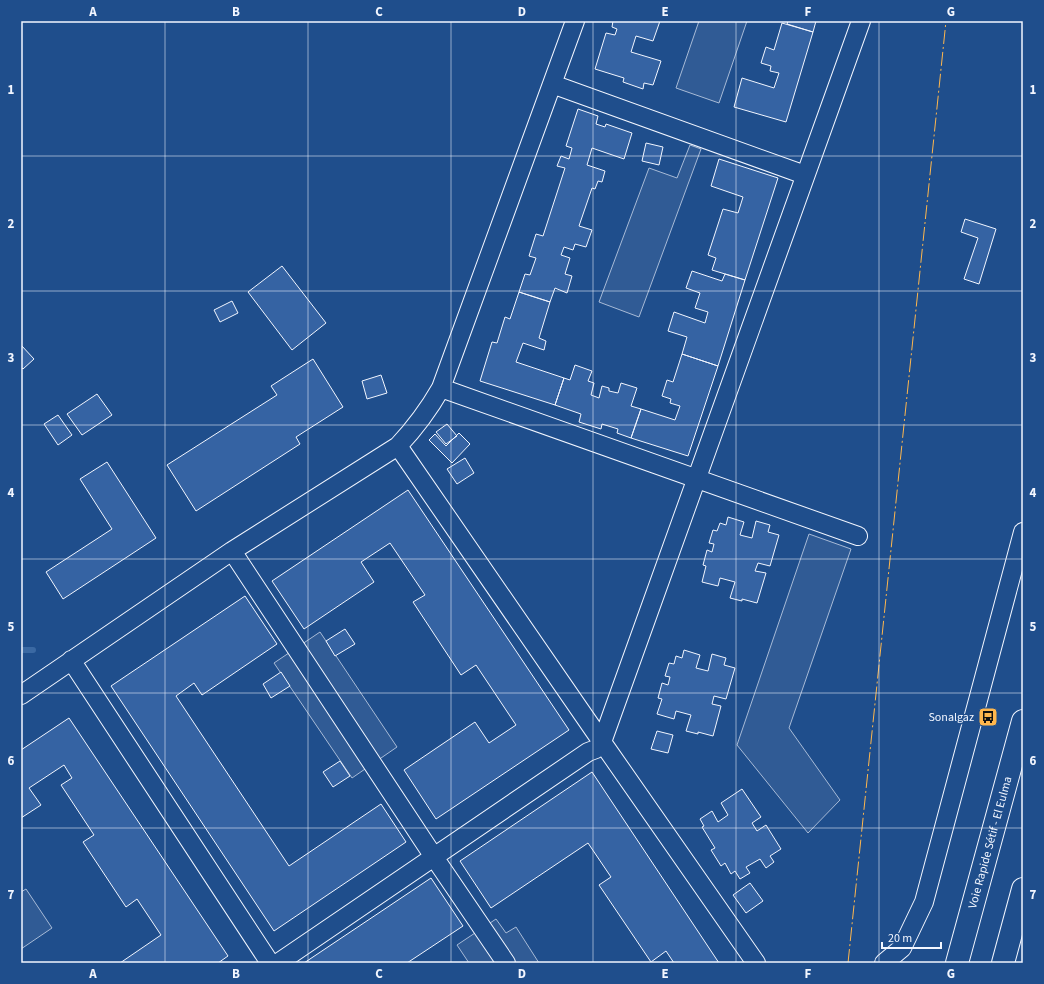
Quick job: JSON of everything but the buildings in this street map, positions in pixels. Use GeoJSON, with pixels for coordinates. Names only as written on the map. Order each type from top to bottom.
{"type":"FeatureCollection","features":[{"type":"Feature","properties":{"kind":"highway","name":"Voie Rapide Sétif - El Eulma"},"geometry":{"type":"LineString","coordinates":[[957,963],[1023,721]]}},
{"type":"Feature","properties":{"kind":"highway"},"geometry":{"type":"LineString","coordinates":[[1003,963],[1023,889]]}},
{"type":"Feature","properties":{"kind":"street"},"geometry":{"type":"LineString","coordinates":[[21,695],[232,551],[398,446],[415,428],[441,388],[575,21]]}},
{"type":"Feature","properties":{"kind":"street"},"geometry":{"type":"LineString","coordinates":[[278,963],[588,752],[596,749],[602,742],[860,21]]}},
{"type":"Feature","properties":{"kind":"street"},"geometry":{"type":"LineString","coordinates":[[552,84],[805,175]]}},
{"type":"Feature","properties":{"kind":"street"},"geometry":{"type":"LineString","coordinates":[[441,388],[858,536]]}},
{"type":"Feature","properties":{"kind":"street"},"geometry":{"type":"LineString","coordinates":[[398,446],[756,963]]}},
{"type":"Feature","properties":{"kind":"street"},"geometry":{"type":"LineString","coordinates":[[884,963],[902,948],[924,902],[1023,532]]}},
{"type":"Feature","properties":{"kind":"street"},"geometry":{"type":"LineString","coordinates":[[232,551],[434,857],[506,963]]}},
{"type":"Feature","properties":{"kind":"street"},"geometry":{"type":"LineString","coordinates":[[71,660],[270,963]]}},
{"type":"Feature","properties":{"kind":"shaded area"},"geometry":{"type":"Polygon","coordinates":[[[699,21],[747,21],[719,103],[676,88],[699,21]]]}},
{"type":"Feature","properties":{"kind":"shaded area"},"geometry":{"type":"Polygon","coordinates":[[[690,145],[701,149],[639,317],[599,302],[649,168],[677,178],[690,145]]]}},
{"type":"Feature","properties":{"kind":"shaded area"},"geometry":{"type":"Polygon","coordinates":[[[809,534],[851,549],[789,728],[840,800],[808,833],[737,745],[809,534]]]}},
{"type":"Feature","properties":{"kind":"shaded area"},"geometry":{"type":"Polygon","coordinates":[[[320,632],[397,747],[352,778],[274,663],[320,632]]]}},
{"type":"Feature","properties":{"kind":"shaded area"},"geometry":{"type":"Polygon","coordinates":[[[26,889],[52,928],[21,949],[21,892],[26,889]]]}},
{"type":"Feature","properties":{"kind":"shaded area"},"geometry":{"type":"Polygon","coordinates":[[[496,919],[506,933],[516,927],[539,963],[469,963],[457,945],[496,919]]]}},
{"type":"Feature","properties":{"kind":"waterway"},"geometry":{"type":"LineString","coordinates":[[21,650],[33,650]]}},
{"type":"Feature","properties":{"kind":"power"},"geometry":{"type":"LineString","coordinates":[[848,963],[946,21]]}},
{"type":"Feature","properties":{"kind":"place","name":"Sonalgaz"},"geometry":{"type":"Point","coordinates":[988,717]}}]}
